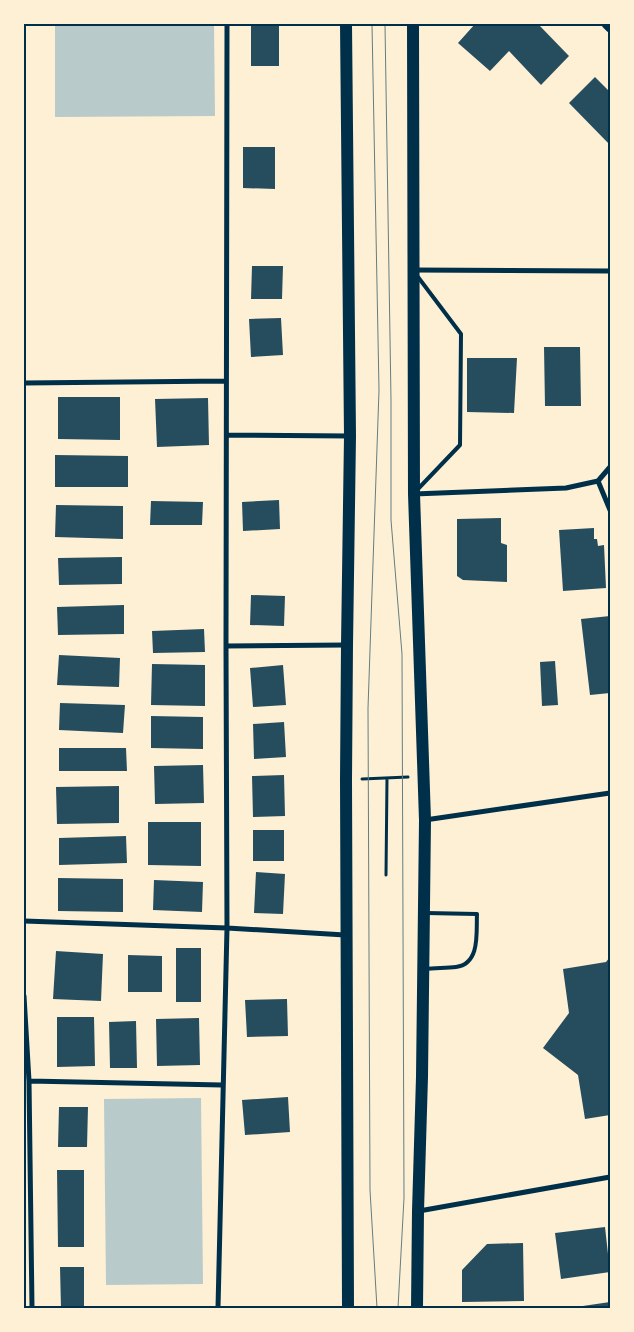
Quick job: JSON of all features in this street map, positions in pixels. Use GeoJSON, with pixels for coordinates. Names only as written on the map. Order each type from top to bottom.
{"type":"FeatureCollection","features":[{"type":"Feature","properties":{"kind":"main road"},"geometry":{"type":"LineString","coordinates":[[346,24],[350,436],[346,645],[348,1308]]}},
{"type":"Feature","properties":{"kind":"main road"},"geometry":{"type":"LineString","coordinates":[[413,24],[414,494],[425,820],[418,1308]]}},
{"type":"Feature","properties":{"kind":"street"},"geometry":{"type":"LineString","coordinates":[[218,1308],[227,928],[227,24]]}},
{"type":"Feature","properties":{"kind":"street"},"geometry":{"type":"LineString","coordinates":[[606,24],[610,28]]}},
{"type":"Feature","properties":{"kind":"street"},"geometry":{"type":"LineString","coordinates":[[413,270],[610,271]]}},
{"type":"Feature","properties":{"kind":"street"},"geometry":{"type":"LineString","coordinates":[[24,383],[226,381]]}},
{"type":"Feature","properties":{"kind":"street"},"geometry":{"type":"LineString","coordinates":[[227,435],[350,436]]}},
{"type":"Feature","properties":{"kind":"street"},"geometry":{"type":"LineString","coordinates":[[414,494],[566,488],[598,481],[610,467]]}},
{"type":"Feature","properties":{"kind":"street"},"geometry":{"type":"LineString","coordinates":[[598,481],[610,510]]}},
{"type":"Feature","properties":{"kind":"street"},"geometry":{"type":"LineString","coordinates":[[226,646],[346,645]]}},
{"type":"Feature","properties":{"kind":"street"},"geometry":{"type":"LineString","coordinates":[[425,820],[610,793]]}},
{"type":"Feature","properties":{"kind":"street"},"geometry":{"type":"LineString","coordinates":[[24,922],[227,928],[346,935]]}},
{"type":"Feature","properties":{"kind":"street"},"geometry":{"type":"LineString","coordinates":[[24,996],[29,1081],[32,1308]]}},
{"type":"Feature","properties":{"kind":"street"},"geometry":{"type":"LineString","coordinates":[[29,1081],[222,1085]]}},
{"type":"Feature","properties":{"kind":"street"},"geometry":{"type":"LineString","coordinates":[[418,1211],[610,1177]]}},
{"type":"Feature","properties":{"kind":"lane"},"geometry":{"type":"LineString","coordinates":[[413,270],[461,334],[460,444],[414,494]]}},
{"type":"Feature","properties":{"kind":"lane"},"geometry":{"type":"LineString","coordinates":[[423,969],[458,967],[471,960],[474,954],[476,914],[424,912]]}},
{"type":"Feature","properties":{"kind":"path"},"geometry":{"type":"LineString","coordinates":[[346,780],[424,776]]}},
{"type":"Feature","properties":{"kind":"path"},"geometry":{"type":"LineString","coordinates":[[386,875],[387,778]]}},
{"type":"Feature","properties":{"kind":"shaded area"},"geometry":{"type":"Polygon","coordinates":[[[55,24],[214,24],[215,116],[55,117],[55,24]]]}},
{"type":"Feature","properties":{"kind":"shaded area"},"geometry":{"type":"Polygon","coordinates":[[[201,1098],[203,1284],[106,1285],[104,1099],[201,1098]]]}},
{"type":"Feature","properties":{"kind":"building"},"geometry":{"type":"Polygon","coordinates":[[[251,24],[279,24],[279,66],[251,66],[251,24]]]}},
{"type":"Feature","properties":{"kind":"building"},"geometry":{"type":"Polygon","coordinates":[[[475,24],[538,24],[569,56],[541,85],[509,51],[490,71],[458,43],[475,24]]]}},
{"type":"Feature","properties":{"kind":"building"},"geometry":{"type":"Polygon","coordinates":[[[595,77],[610,92],[610,145],[569,103],[595,77]]]}},
{"type":"Feature","properties":{"kind":"building"},"geometry":{"type":"Polygon","coordinates":[[[243,147],[275,147],[275,189],[243,188],[243,147]]]}},
{"type":"Feature","properties":{"kind":"building"},"geometry":{"type":"Polygon","coordinates":[[[252,266],[283,266],[282,299],[251,299],[252,266]]]}},
{"type":"Feature","properties":{"kind":"building"},"geometry":{"type":"Polygon","coordinates":[[[281,318],[283,355],[251,357],[249,319],[281,318]]]}},
{"type":"Feature","properties":{"kind":"building"},"geometry":{"type":"Polygon","coordinates":[[[544,347],[580,347],[581,406],[545,406],[544,347]]]}},
{"type":"Feature","properties":{"kind":"building"},"geometry":{"type":"Polygon","coordinates":[[[467,358],[517,358],[514,413],[467,412],[467,358]]]}},
{"type":"Feature","properties":{"kind":"building"},"geometry":{"type":"Polygon","coordinates":[[[58,397],[120,397],[120,440],[58,439],[58,397]]]}},
{"type":"Feature","properties":{"kind":"building"},"geometry":{"type":"Polygon","coordinates":[[[208,398],[209,445],[157,447],[155,399],[208,398]]]}},
{"type":"Feature","properties":{"kind":"building"},"geometry":{"type":"Polygon","coordinates":[[[55,455],[128,456],[128,487],[55,487],[55,455]]]}},
{"type":"Feature","properties":{"kind":"building"},"geometry":{"type":"Polygon","coordinates":[[[279,500],[280,529],[243,531],[242,502],[279,500]]]}},
{"type":"Feature","properties":{"kind":"building"},"geometry":{"type":"Polygon","coordinates":[[[151,501],[203,502],[202,525],[150,525],[151,501]]]}},
{"type":"Feature","properties":{"kind":"building"},"geometry":{"type":"Polygon","coordinates":[[[56,505],[123,506],[123,539],[55,537],[56,505]]]}},
{"type":"Feature","properties":{"kind":"building"},"geometry":{"type":"Polygon","coordinates":[[[501,518],[501,543],[507,545],[507,582],[463,580],[457,576],[457,519],[501,518]]]}},
{"type":"Feature","properties":{"kind":"building"},"geometry":{"type":"Polygon","coordinates":[[[594,528],[594,539],[597,539],[598,546],[604,545],[606,588],[563,591],[559,530],[594,528]]]}},
{"type":"Feature","properties":{"kind":"building"},"geometry":{"type":"Polygon","coordinates":[[[122,557],[122,584],[59,585],[58,558],[122,557]]]}},
{"type":"Feature","properties":{"kind":"building"},"geometry":{"type":"Polygon","coordinates":[[[251,595],[285,596],[284,626],[250,625],[251,595]]]}},
{"type":"Feature","properties":{"kind":"building"},"geometry":{"type":"Polygon","coordinates":[[[124,605],[124,634],[58,635],[57,607],[124,605]]]}},
{"type":"Feature","properties":{"kind":"building"},"geometry":{"type":"Polygon","coordinates":[[[610,616],[610,693],[590,695],[581,619],[610,616]]]}},
{"type":"Feature","properties":{"kind":"building"},"geometry":{"type":"Polygon","coordinates":[[[204,629],[205,652],[153,653],[152,631],[204,629]]]}},
{"type":"Feature","properties":{"kind":"building"},"geometry":{"type":"Polygon","coordinates":[[[59,655],[120,658],[119,687],[57,685],[59,655]]]}},
{"type":"Feature","properties":{"kind":"building"},"geometry":{"type":"Polygon","coordinates":[[[555,661],[558,705],[542,706],[540,662],[555,661]]]}},
{"type":"Feature","properties":{"kind":"building"},"geometry":{"type":"Polygon","coordinates":[[[152,664],[205,665],[205,706],[151,705],[152,664]]]}},
{"type":"Feature","properties":{"kind":"building"},"geometry":{"type":"Polygon","coordinates":[[[283,665],[286,705],[253,707],[250,668],[283,665]]]}},
{"type":"Feature","properties":{"kind":"building"},"geometry":{"type":"Polygon","coordinates":[[[60,703],[125,705],[123,733],[59,730],[60,703]]]}},
{"type":"Feature","properties":{"kind":"building"},"geometry":{"type":"Polygon","coordinates":[[[151,716],[203,717],[203,749],[151,748],[151,716]]]}},
{"type":"Feature","properties":{"kind":"building"},"geometry":{"type":"Polygon","coordinates":[[[284,722],[286,757],[254,759],[253,724],[284,722]]]}},
{"type":"Feature","properties":{"kind":"building"},"geometry":{"type":"Polygon","coordinates":[[[59,748],[126,748],[127,771],[59,771],[59,748]]]}},
{"type":"Feature","properties":{"kind":"building"},"geometry":{"type":"Polygon","coordinates":[[[203,765],[204,803],[155,804],[154,766],[203,765]]]}},
{"type":"Feature","properties":{"kind":"building"},"geometry":{"type":"Polygon","coordinates":[[[284,775],[285,816],[253,817],[252,776],[284,775]]]}},
{"type":"Feature","properties":{"kind":"building"},"geometry":{"type":"Polygon","coordinates":[[[119,786],[119,823],[57,824],[56,787],[119,786]]]}},
{"type":"Feature","properties":{"kind":"building"},"geometry":{"type":"Polygon","coordinates":[[[148,822],[201,822],[201,866],[148,865],[148,822]]]}},
{"type":"Feature","properties":{"kind":"building"},"geometry":{"type":"Polygon","coordinates":[[[253,830],[284,830],[284,861],[253,861],[253,830]]]}},
{"type":"Feature","properties":{"kind":"building"},"geometry":{"type":"Polygon","coordinates":[[[126,836],[127,863],[59,865],[59,838],[126,836]]]}},
{"type":"Feature","properties":{"kind":"building"},"geometry":{"type":"Polygon","coordinates":[[[256,872],[285,874],[283,914],[254,913],[256,872]]]}},
{"type":"Feature","properties":{"kind":"building"},"geometry":{"type":"Polygon","coordinates":[[[58,878],[123,879],[123,912],[58,911],[58,878]]]}},
{"type":"Feature","properties":{"kind":"building"},"geometry":{"type":"Polygon","coordinates":[[[154,880],[203,882],[202,912],[153,910],[154,880]]]}},
{"type":"Feature","properties":{"kind":"building"},"geometry":{"type":"Polygon","coordinates":[[[176,948],[201,948],[201,1002],[176,1002],[176,948]]]}},
{"type":"Feature","properties":{"kind":"building"},"geometry":{"type":"Polygon","coordinates":[[[56,951],[103,954],[101,1001],[53,999],[56,951]]]}},
{"type":"Feature","properties":{"kind":"building"},"geometry":{"type":"Polygon","coordinates":[[[128,955],[162,956],[162,992],[128,992],[128,955]]]}},
{"type":"Feature","properties":{"kind":"building"},"geometry":{"type":"Polygon","coordinates":[[[610,957],[610,1115],[585,1119],[578,1075],[543,1048],[569,1013],[563,969],[606,962],[610,957]]]}},
{"type":"Feature","properties":{"kind":"building"},"geometry":{"type":"Polygon","coordinates":[[[287,999],[288,1036],[247,1037],[245,1000],[287,999]]]}},
{"type":"Feature","properties":{"kind":"building"},"geometry":{"type":"Polygon","coordinates":[[[57,1017],[94,1017],[95,1066],[57,1067],[57,1017]]]}},
{"type":"Feature","properties":{"kind":"building"},"geometry":{"type":"Polygon","coordinates":[[[199,1018],[200,1065],[157,1066],[156,1019],[199,1018]]]}},
{"type":"Feature","properties":{"kind":"building"},"geometry":{"type":"Polygon","coordinates":[[[136,1021],[137,1068],[110,1068],[109,1022],[136,1021]]]}},
{"type":"Feature","properties":{"kind":"building"},"geometry":{"type":"Polygon","coordinates":[[[288,1097],[290,1132],[245,1135],[242,1100],[288,1097]]]}},
{"type":"Feature","properties":{"kind":"building"},"geometry":{"type":"Polygon","coordinates":[[[59,1107],[88,1107],[87,1147],[58,1147],[59,1107]]]}},
{"type":"Feature","properties":{"kind":"building"},"geometry":{"type":"Polygon","coordinates":[[[57,1170],[84,1170],[84,1247],[58,1247],[57,1170]]]}},
{"type":"Feature","properties":{"kind":"building"},"geometry":{"type":"Polygon","coordinates":[[[605,1227],[610,1272],[561,1279],[555,1233],[605,1227]]]}},
{"type":"Feature","properties":{"kind":"building"},"geometry":{"type":"Polygon","coordinates":[[[523,1243],[524,1301],[462,1302],[462,1270],[487,1244],[523,1243]]]}},
{"type":"Feature","properties":{"kind":"building"},"geometry":{"type":"Polygon","coordinates":[[[60,1267],[84,1267],[84,1308],[61,1308],[60,1267]]]}},
{"type":"Feature","properties":{"kind":"building"},"geometry":{"type":"Polygon","coordinates":[[[610,1302],[610,1308],[576,1308],[576,1307],[610,1302]]]}},
{"type":"Feature","properties":{"kind":"building"},"geometry":{"type":"Polygon","coordinates":[[[120,1306],[121,1308],[93,1308],[93,1307],[120,1306]]]}},
{"type":"Feature","properties":{"kind":"tram line"},"geometry":{"type":"LineString","coordinates":[[372,24],[379,390],[368,708],[370,1190],[377,1308]]}},
{"type":"Feature","properties":{"kind":"tram line"},"geometry":{"type":"LineString","coordinates":[[385,24],[391,520],[402,654],[404,1198],[398,1308]]}}]}
